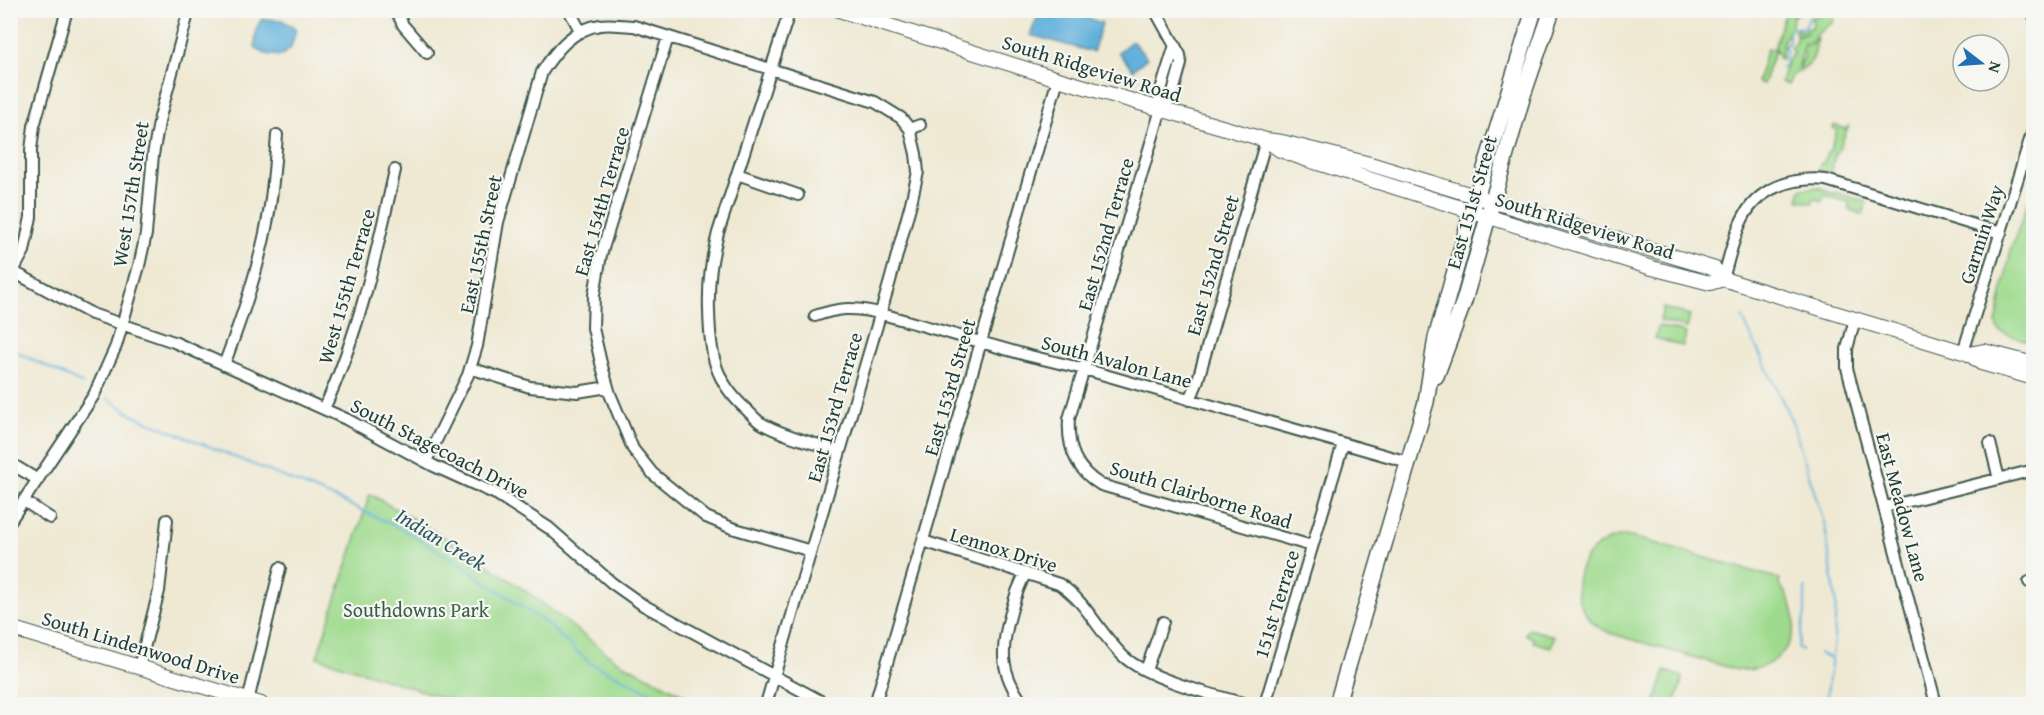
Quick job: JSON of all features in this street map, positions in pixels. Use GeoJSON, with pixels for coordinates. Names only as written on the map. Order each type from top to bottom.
{"type":"FeatureCollection","features":[{"type":"Feature","properties":{"kind":"main road","name":"South Ridgeview Road"},"geometry":{"type":"LineString","coordinates":[[839,10],[1058,79],[1266,140],[1292,144],[1370,164],[1474,204],[1715,269],[1723,279],[1966,353],[1981,363],[2034,378]]}},
{"type":"Feature","properties":{"kind":"main road","name":"East 151st Street"},"geometry":{"type":"LineString","coordinates":[[1426,402],[1436,338],[1474,204],[1534,10]]}},
{"type":"Feature","properties":{"kind":"main road"},"geometry":{"type":"LineString","coordinates":[[1533,68],[1531,57],[1533,47],[1545,10]]}},
{"type":"Feature","properties":{"kind":"main road","name":"East 151st Street"},"geometry":{"type":"LineString","coordinates":[[1337,705],[1426,402],[1451,342],[1552,10]]}},
{"type":"Feature","properties":{"kind":"main road","name":"South Ridgeview Road"},"geometry":{"type":"LineString","coordinates":[[1966,353],[1984,351],[2034,364]]}},
{"type":"Feature","properties":{"kind":"main road","name":"South Lindenwood Drive"},"geometry":{"type":"LineString","coordinates":[[10,628],[254,703]]}},
{"type":"Feature","properties":{"kind":"street"},"geometry":{"type":"LineString","coordinates":[[12,271],[24,251],[30,226],[33,194],[31,150],[34,126],[67,10]]}},
{"type":"Feature","properties":{"kind":"street","name":"West 157th Street"},"geometry":{"type":"LineString","coordinates":[[10,521],[94,395],[123,324],[146,234],[153,154],[160,117],[189,10]]}},
{"type":"Feature","properties":{"kind":"street"},"geometry":{"type":"LineString","coordinates":[[396,10],[403,26],[427,52]]}},
{"type":"Feature","properties":{"kind":"street"},"geometry":{"type":"LineString","coordinates":[[569,10],[581,32],[601,24],[634,26],[771,69]]}},
{"type":"Feature","properties":{"kind":"street"},"geometry":{"type":"LineString","coordinates":[[790,10],[711,260],[707,287],[709,334],[712,356],[719,376],[730,393],[761,423],[800,439],[839,451]]}},
{"type":"Feature","properties":{"kind":"street","name":"East 152nd Terrace"},"geometry":{"type":"LineString","coordinates":[[1084,369],[1161,109],[1171,99],[1181,64],[1180,55],[1155,10]]}},
{"type":"Feature","properties":{"kind":"street"},"geometry":{"type":"LineString","coordinates":[[2032,10],[2034,16]]}},
{"type":"Feature","properties":{"kind":"street","name":"East 155th Street"},"geometry":{"type":"LineString","coordinates":[[426,461],[470,368],[482,318],[498,222],[542,72],[554,53],[570,37],[581,32]]}},
{"type":"Feature","properties":{"kind":"street","name":"East 154th Terrace"},"geometry":{"type":"LineString","coordinates":[[668,37],[601,255],[594,295],[593,328],[608,387],[633,448],[653,474],[683,499],[706,517],[732,528],[811,551]]}},
{"type":"Feature","properties":{"kind":"street","name":"East 153rd Terrace"},"geometry":{"type":"LineString","coordinates":[[766,705],[880,313],[918,172],[913,136],[915,127],[875,102],[771,69]]}},
{"type":"Feature","properties":{"kind":"street","name":"East 153rd Street"},"geometry":{"type":"LineString","coordinates":[[875,705],[1058,79]]}},
{"type":"Feature","properties":{"kind":"street","name":"Garmin Way"},"geometry":{"type":"LineString","coordinates":[[1966,353],[2034,128]]}},
{"type":"Feature","properties":{"kind":"street"},"geometry":{"type":"LineString","coordinates":[[224,364],[249,294],[264,239],[277,135]]}},
{"type":"Feature","properties":{"kind":"street","name":"East 152nd Street"},"geometry":{"type":"LineString","coordinates":[[1190,400],[1197,383],[1266,140]]}},
{"type":"Feature","properties":{"kind":"street","name":"West 155th Terrace"},"geometry":{"type":"LineString","coordinates":[[324,409],[352,341],[395,170]]}},
{"type":"Feature","properties":{"kind":"street"},"geometry":{"type":"LineString","coordinates":[[737,174],[798,195]]}},
{"type":"Feature","properties":{"kind":"street"},"geometry":{"type":"LineString","coordinates":[[1723,279],[1741,221],[1752,204],[1771,189],[1803,179],[1826,180],[2001,233]]}},
{"type":"Feature","properties":{"kind":"street","name":"South Stagecoach Drive"},"geometry":{"type":"LineString","coordinates":[[12,271],[92,314],[174,342],[224,364],[346,419],[498,495],[549,528],[612,583],[643,605],[826,705]]}},
{"type":"Feature","properties":{"kind":"street","name":"South Avalon Lane"},"geometry":{"type":"LineString","coordinates":[[815,316],[832,310],[852,307],[880,313],[1408,462]]}},
{"type":"Feature","properties":{"kind":"street","name":"East Meadow Lane"},"geometry":{"type":"LineString","coordinates":[[1855,320],[1847,348],[1848,368],[1936,705]]}},
{"type":"Feature","properties":{"kind":"street"},"geometry":{"type":"LineString","coordinates":[[470,368],[530,387],[577,392],[608,387]]}},
{"type":"Feature","properties":{"kind":"street","name":"South Clairborne Road"},"geometry":{"type":"LineString","coordinates":[[1084,369],[1069,419],[1068,440],[1077,464],[1093,480],[1108,487],[1312,546]]}},
{"type":"Feature","properties":{"kind":"street"},"geometry":{"type":"LineString","coordinates":[[1990,442],[1999,479]]}},
{"type":"Feature","properties":{"kind":"street","name":"151st Terrace"},"geometry":{"type":"LineString","coordinates":[[1265,705],[1343,444]]}},
{"type":"Feature","properties":{"kind":"street"},"geometry":{"type":"LineString","coordinates":[[10,463],[38,480]]}},
{"type":"Feature","properties":{"kind":"street"},"geometry":{"type":"LineString","coordinates":[[1885,507],[2034,470]]}},
{"type":"Feature","properties":{"kind":"street"},"geometry":{"type":"LineString","coordinates":[[24,501],[50,518]]}},
{"type":"Feature","properties":{"kind":"street"},"geometry":{"type":"LineString","coordinates":[[139,667],[159,591],[167,520]]}},
{"type":"Feature","properties":{"kind":"street","name":"Lennox Drive"},"geometry":{"type":"LineString","coordinates":[[923,541],[1049,580],[1071,592],[1087,609],[1119,652],[1133,664],[1246,705]]}},
{"type":"Feature","properties":{"kind":"street"},"geometry":{"type":"LineString","coordinates":[[254,703],[280,568]]}},
{"type":"Feature","properties":{"kind":"street"},"geometry":{"type":"LineString","coordinates":[[1023,705],[1007,676],[1003,651],[1007,627],[1020,584],[1026,573]]}},
{"type":"Feature","properties":{"kind":"street"},"geometry":{"type":"LineString","coordinates":[[1146,670],[1163,622]]}},
{"type":"Feature","properties":{"kind":"green space"},"geometry":{"type":"Polygon","coordinates":[[[1786,11],[1800,11],[1793,17],[1792,26],[1783,42],[1782,59],[1778,58],[1779,54],[1774,48],[1786,11]]]}},
{"type":"Feature","properties":{"kind":"green space"},"geometry":{"type":"Polygon","coordinates":[[[1824,11],[1834,20],[1833,22],[1816,35],[1812,42],[1804,43],[1798,72],[1792,76],[1788,85],[1781,82],[1787,61],[1793,54],[1790,46],[1795,43],[1796,37],[1808,33],[1796,35],[1795,30],[1812,27],[1811,17],[1818,16],[1824,11]]]}},
{"type":"Feature","properties":{"kind":"green space"},"geometry":{"type":"Polygon","coordinates":[[[1817,37],[1813,57],[1801,71],[1801,63],[1805,56],[1802,50],[1806,45],[1813,44],[1817,37]]]}},
{"type":"Feature","properties":{"kind":"green space"},"geometry":{"type":"Polygon","coordinates":[[[1767,49],[1775,50],[1763,84],[1757,82],[1767,49]]]}},
{"type":"Feature","properties":{"kind":"green space"},"geometry":{"type":"Polygon","coordinates":[[[1834,125],[1846,129],[1849,125],[1837,154],[1835,154],[1832,171],[1829,173],[1818,170],[1830,151],[1837,130],[1833,128],[1834,125]]]}},
{"type":"Feature","properties":{"kind":"green space"},"geometry":{"type":"Polygon","coordinates":[[[1818,187],[1834,194],[1835,192],[1866,202],[1863,215],[1848,209],[1850,203],[1825,195],[1822,201],[1814,198],[1812,203],[1798,200],[1801,189],[1818,187]]]}},
{"type":"Feature","properties":{"kind":"green space"},"geometry":{"type":"Polygon","coordinates":[[[2033,189],[2033,343],[2000,332],[1996,324],[2011,249],[2033,189]]]}},
{"type":"Feature","properties":{"kind":"green space"},"geometry":{"type":"Polygon","coordinates":[[[1663,308],[1690,315],[1687,328],[1660,321],[1663,308]]]}},
{"type":"Feature","properties":{"kind":"green space"},"geometry":{"type":"Polygon","coordinates":[[[1659,326],[1686,333],[1683,346],[1655,338],[1659,326]]]}},
{"type":"Feature","properties":{"kind":"green space","name":"Southdowns Park"},"geometry":{"type":"Polygon","coordinates":[[[370,494],[466,550],[533,596],[616,660],[702,704],[462,704],[317,657],[370,494]]]}},
{"type":"Feature","properties":{"kind":"green space"},"geometry":{"type":"Polygon","coordinates":[[[1625,536],[1780,579],[1779,585],[1789,599],[1794,614],[1794,629],[1781,654],[1769,663],[1754,669],[1737,670],[1613,634],[1596,625],[1584,612],[1578,597],[1577,581],[1582,565],[1591,551],[1606,541],[1625,536]]]}},
{"type":"Feature","properties":{"kind":"green space"},"geometry":{"type":"Polygon","coordinates":[[[1529,629],[1554,636],[1551,647],[1533,642],[1534,639],[1525,634],[1529,629]]]}},
{"type":"Feature","properties":{"kind":"green space"},"geometry":{"type":"Polygon","coordinates":[[[1665,671],[1683,677],[1675,704],[1656,700],[1665,671]]]}},
{"type":"Feature","properties":{"kind":"water"},"geometry":{"type":"Polygon","coordinates":[[[1040,11],[1067,11],[1102,23],[1093,52],[1030,35],[1040,11]]]}},
{"type":"Feature","properties":{"kind":"water"},"geometry":{"type":"Polygon","coordinates":[[[262,19],[282,20],[296,29],[291,48],[281,56],[265,54],[255,47],[256,29],[262,19]]]}},
{"type":"Feature","properties":{"kind":"water"},"geometry":{"type":"Polygon","coordinates":[[[1132,41],[1147,58],[1133,70],[1118,52],[1132,41]]]}},
{"type":"Feature","properties":{"kind":"waterway"},"geometry":{"type":"LineString","coordinates":[[1794,28],[1805,27],[1810,17]]}},
{"type":"Feature","properties":{"kind":"waterway"},"geometry":{"type":"LineString","coordinates":[[1785,59],[1787,51],[1784,47],[1789,42],[1789,32],[1792,28]]}},
{"type":"Feature","properties":{"kind":"waterway"},"geometry":{"type":"LineString","coordinates":[[1780,68],[1786,61]]}},
{"type":"Feature","properties":{"kind":"waterway"},"geometry":{"type":"LineString","coordinates":[[1742,317],[1792,421],[1825,526],[1836,602],[1826,702]]}},
{"type":"Feature","properties":{"kind":"waterway","name":"Indian Creek"},"geometry":{"type":"LineString","coordinates":[[10,349],[83,384]]}},
{"type":"Feature","properties":{"kind":"waterway","name":"Indian Creek"},"geometry":{"type":"LineString","coordinates":[[108,398],[132,415],[337,499],[400,528],[451,558],[543,621],[590,663],[676,704]]}},
{"type":"Feature","properties":{"kind":"waterway"},"geometry":{"type":"LineString","coordinates":[[1802,650],[1798,648],[1805,613],[1805,588]]}},
{"type":"Feature","properties":{"kind":"waterway"},"geometry":{"type":"LineString","coordinates":[[1819,654],[1832,658]]}}]}
